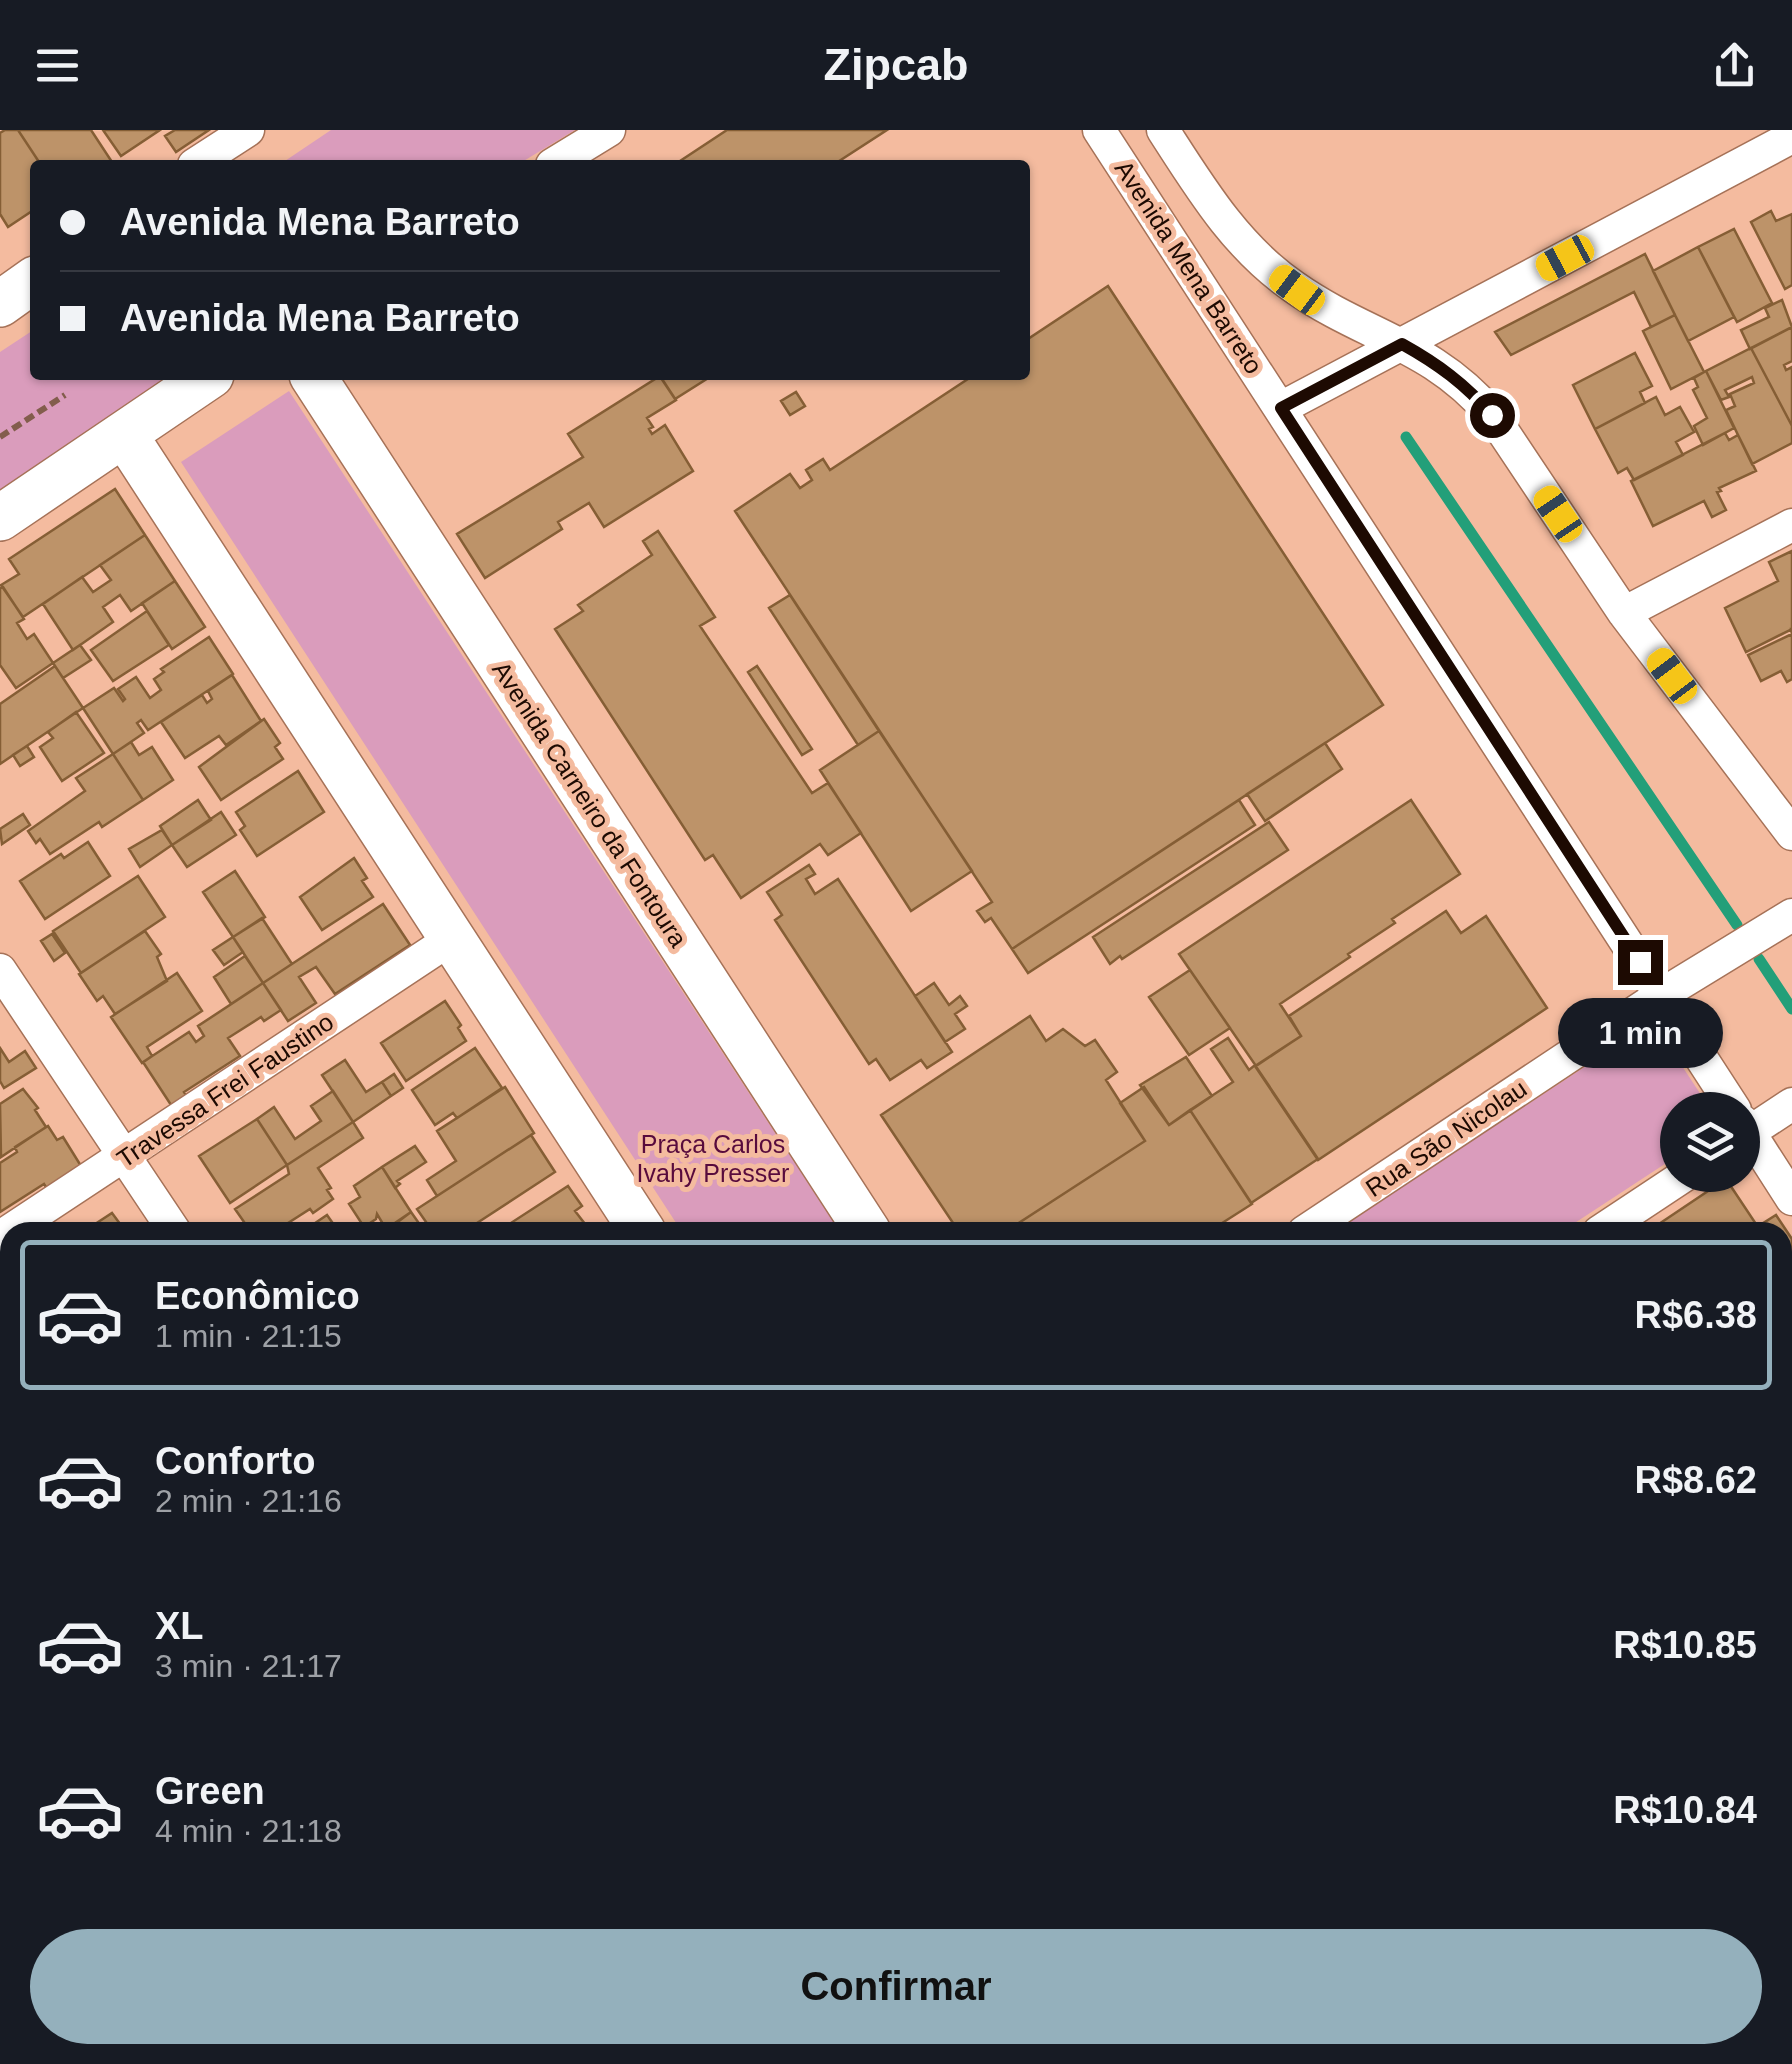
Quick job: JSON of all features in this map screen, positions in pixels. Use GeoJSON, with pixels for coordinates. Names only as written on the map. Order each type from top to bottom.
{"type":"FeatureCollection","features":[{"type":"Feature","properties":{"kind":"main road"},"geometry":{"type":"LineString","coordinates":[[0,304],[30,283]]}},
{"type":"Feature","properties":{"kind":"main road"},"geometry":{"type":"LineString","coordinates":[[0,518],[204,380]]}},
{"type":"Feature","properties":{"kind":"main road","name":"Avenida Carneiro da Fontoura"},"geometry":{"type":"LineString","coordinates":[[315,380],[862,1222]]}},
{"type":"Feature","properties":{"kind":"main road"},"geometry":{"type":"LineString","coordinates":[[124,434],[636,1222]]}},
{"type":"Feature","properties":{"kind":"street"},"geometry":{"type":"LineString","coordinates":[[202,160],[248,130]]}},
{"type":"Feature","properties":{"kind":"street"},"geometry":{"type":"LineString","coordinates":[[560,160],[610,130]]}},
{"type":"Feature","properties":{"kind":"street","name":"Avenida Mena Barreto"},"geometry":{"type":"LineString","coordinates":[[1100,130],[1721,1092]]}},
{"type":"Feature","properties":{"kind":"street","name":"Avenida Mena Barreto"},"geometry":{"type":"LineString","coordinates":[[1163,130],[1213,207],[1257,260],[1297,290],[1440,365],[1469,388],[1492,415],[1624,613],[1792,834]]}},
{"type":"Feature","properties":{"kind":"street"},"geometry":{"type":"LineString","coordinates":[[1281,408],[1792,137]]}},
{"type":"Feature","properties":{"kind":"street"},"geometry":{"type":"LineString","coordinates":[[1624,613],[1792,525]]}},
{"type":"Feature","properties":{"kind":"street","name":"Rua São Nicolau"},"geometry":{"type":"LineString","coordinates":[[1331,1222],[1660,995],[1792,914]]}},
{"type":"Feature","properties":{"kind":"street","name":"Travessa Frei Faustino"},"geometry":{"type":"LineString","coordinates":[[24,1222],[450,940]]}},
{"type":"Feature","properties":{"kind":"street"},"geometry":{"type":"LineString","coordinates":[[0,970],[168,1222]]}},
{"type":"Feature","properties":{"kind":"street"},"geometry":{"type":"LineString","coordinates":[[1760,1117],[1792,1104]]}},
{"type":"Feature","properties":{"kind":"street","name":"Avenida Mena Barreto"},"geometry":{"type":"LineString","coordinates":[[1760,1152],[1792,1200]]}},
{"type":"Feature","properties":{"kind":"street"},"geometry":{"type":"LineString","coordinates":[[1614,1222],[1660,1192]]}},
{"type":"Feature","properties":{"kind":"path"},"geometry":{"type":"LineString","coordinates":[[0,437],[66,395]]}},
{"type":"Feature","properties":{"kind":"green space"},"geometry":{"type":"Polygon","coordinates":[[[331,130],[575,130],[525,160],[286,160],[331,130]]]}},
{"type":"Feature","properties":{"kind":"green space"},"geometry":{"type":"Polygon","coordinates":[[[30,332],[30,380],[164,380],[0,492],[0,352],[30,332]]]}},
{"type":"Feature","properties":{"kind":"green space","name":"Praça Carlos Ivahy Presser"},"geometry":{"type":"Polygon","coordinates":[[[289,391],[833,1222],[675,1222],[181,462],[289,391]]]}},
{"type":"Feature","properties":{"kind":"green space"},"geometry":{"type":"Polygon","coordinates":[[[1653,1022],[1699,1092],[1660,1092],[1660,1167],[1576,1222],[1348,1222],[1653,1022]]]}},
{"type":"Feature","properties":{"kind":"building"},"geometry":{"type":"Polygon","coordinates":[[[18,130],[38,160],[30,160],[30,212],[8,227],[0,214],[0,133],[18,130]]]}},
{"type":"Feature","properties":{"kind":"building"},"geometry":{"type":"Polygon","coordinates":[[[18,130],[91,130],[111,160],[38,160],[18,130]]]}},
{"type":"Feature","properties":{"kind":"building"},"geometry":{"type":"Polygon","coordinates":[[[103,130],[160,130],[121,156],[103,130]]]}},
{"type":"Feature","properties":{"kind":"building"},"geometry":{"type":"Polygon","coordinates":[[[175,130],[209,130],[176,152],[165,136],[175,130]]]}},
{"type":"Feature","properties":{"kind":"building"},"geometry":{"type":"Polygon","coordinates":[[[727,130],[887,130],[841,160],[682,160],[727,130]]]}},
{"type":"Feature","properties":{"kind":"building"},"geometry":{"type":"Polygon","coordinates":[[[727,130],[887,130],[841,160],[682,160],[727,130]]]}},
{"type":"Feature","properties":{"kind":"building"},"geometry":{"type":"Polygon","coordinates":[[[1771,211],[1776,221],[1792,214],[1792,285],[1785,289],[1751,222],[1771,211]]]}},
{"type":"Feature","properties":{"kind":"building"},"geometry":{"type":"Polygon","coordinates":[[[1734,229],[1772,303],[1737,322],[1698,247],[1734,229]]]}},
{"type":"Feature","properties":{"kind":"building"},"geometry":{"type":"Polygon","coordinates":[[[1698,247],[1734,317],[1688,341],[1653,271],[1698,247]]]}},
{"type":"Feature","properties":{"kind":"building"},"geometry":{"type":"Polygon","coordinates":[[[1645,254],[1675,315],[1651,327],[1634,292],[1511,355],[1495,332],[1645,254]]]}},
{"type":"Feature","properties":{"kind":"building"},"geometry":{"type":"Polygon","coordinates":[[[1108,286],[1383,705],[1012,949],[991,918],[985,922],[977,911],[992,902],[735,511],[790,474],[800,488],[812,480],[806,470],[823,459],[830,470],[966,380],[1030,380],[1030,338],[1108,286]]]}},
{"type":"Feature","properties":{"kind":"building"},"geometry":{"type":"Polygon","coordinates":[[[1782,300],[1792,327],[1750,349],[1741,330],[1769,317],[1765,308],[1782,300]]]}},
{"type":"Feature","properties":{"kind":"building"},"geometry":{"type":"Polygon","coordinates":[[[1675,315],[1704,372],[1671,389],[1643,331],[1675,315]]]}},
{"type":"Feature","properties":{"kind":"building"},"geometry":{"type":"Polygon","coordinates":[[[1792,327],[1792,361],[1784,365],[1786,370],[1792,367],[1792,426],[1751,348],[1792,327]]]}},
{"type":"Feature","properties":{"kind":"building"},"geometry":{"type":"Polygon","coordinates":[[[1751,348],[1792,426],[1792,443],[1752,464],[1726,410],[1735,406],[1730,394],[1754,383],[1752,377],[1725,390],[1729,397],[1721,400],[1706,371],[1751,348]]]}},
{"type":"Feature","properties":{"kind":"building"},"geometry":{"type":"Polygon","coordinates":[[[1635,353],[1652,386],[1640,392],[1645,403],[1595,429],[1573,385],[1635,353]]]}},
{"type":"Feature","properties":{"kind":"building"},"geometry":{"type":"Polygon","coordinates":[[[1706,371],[1734,428],[1703,445],[1694,426],[1707,418],[1693,390],[1698,387],[1694,378],[1706,371]]]}},
{"type":"Feature","properties":{"kind":"building"},"geometry":{"type":"Polygon","coordinates":[[[654,380],[663,380],[676,400],[647,418],[653,427],[649,429],[652,434],[665,425],[693,471],[604,527],[589,503],[558,522],[562,529],[485,578],[457,534],[583,457],[568,434],[654,380]]]}},
{"type":"Feature","properties":{"kind":"building"},"geometry":{"type":"Polygon","coordinates":[[[662,380],[705,380],[675,399],[662,380]]]}},
{"type":"Feature","properties":{"kind":"building"},"geometry":{"type":"Polygon","coordinates":[[[796,392],[805,406],[790,415],[781,401],[796,392]]]}},
{"type":"Feature","properties":{"kind":"building"},"geometry":{"type":"Polygon","coordinates":[[[1656,397],[1665,415],[1680,407],[1694,432],[1676,442],[1683,455],[1634,480],[1627,468],[1618,473],[1595,429],[1656,397]]]}},
{"type":"Feature","properties":{"kind":"building"},"geometry":{"type":"Polygon","coordinates":[[[1725,433],[1729,440],[1738,435],[1756,471],[1719,488],[1721,491],[1717,492],[1726,510],[1712,517],[1704,501],[1653,526],[1631,481],[1725,433]]]}},
{"type":"Feature","properties":{"kind":"building"},"geometry":{"type":"Polygon","coordinates":[[[115,489],[145,535],[23,617],[1,585],[19,574],[9,559],[115,489]]]}},
{"type":"Feature","properties":{"kind":"building"},"geometry":{"type":"Polygon","coordinates":[[[658,531],[715,617],[700,626],[812,793],[828,783],[861,833],[828,855],[820,844],[741,898],[713,855],[705,860],[555,629],[583,611],[578,605],[652,555],[643,541],[658,531]]]}},
{"type":"Feature","properties":{"kind":"building"},"geometry":{"type":"Polygon","coordinates":[[[145,535],[175,581],[131,611],[120,595],[103,607],[113,622],[73,650],[43,604],[82,577],[93,592],[111,580],[100,565],[145,535]]]}},
{"type":"Feature","properties":{"kind":"building"},"geometry":{"type":"Polygon","coordinates":[[[1792,551],[1792,629],[1746,652],[1725,608],[1778,581],[1769,562],[1792,551]]]}},
{"type":"Feature","properties":{"kind":"building"},"geometry":{"type":"Polygon","coordinates":[[[175,581],[205,627],[172,649],[142,603],[175,581]]]}},
{"type":"Feature","properties":{"kind":"building"},"geometry":{"type":"Polygon","coordinates":[[[3,587],[24,619],[17,623],[27,639],[34,634],[53,663],[16,688],[0,665],[3,587]]]}},
{"type":"Feature","properties":{"kind":"building"},"geometry":{"type":"Polygon","coordinates":[[[790,595],[879,731],[858,745],[769,608],[790,595]]]}},
{"type":"Feature","properties":{"kind":"building"},"geometry":{"type":"Polygon","coordinates":[[[147,611],[169,645],[113,681],[91,650],[147,611]]]}},
{"type":"Feature","properties":{"kind":"building"},"geometry":{"type":"Polygon","coordinates":[[[1792,634],[1792,679],[1787,682],[1781,671],[1761,681],[1748,655],[1792,634]]]}},
{"type":"Feature","properties":{"kind":"building"},"geometry":{"type":"Polygon","coordinates":[[[209,637],[233,674],[148,730],[141,720],[137,723],[144,733],[113,754],[83,708],[114,688],[123,701],[118,689],[136,677],[150,698],[161,690],[154,679],[164,672],[161,669],[209,637]]]}},
{"type":"Feature","properties":{"kind":"building"},"geometry":{"type":"Polygon","coordinates":[[[80,645],[91,660],[63,678],[53,663],[80,645]]]}},
{"type":"Feature","properties":{"kind":"building"},"geometry":{"type":"Polygon","coordinates":[[[55,666],[83,708],[0,764],[0,704],[55,666]]]}},
{"type":"Feature","properties":{"kind":"building"},"geometry":{"type":"Polygon","coordinates":[[[757,666],[812,749],[802,755],[748,672],[757,666]]]}},
{"type":"Feature","properties":{"kind":"building"},"geometry":{"type":"Polygon","coordinates":[[[232,675],[261,721],[226,745],[219,736],[185,758],[161,722],[202,695],[207,703],[212,699],[208,691],[232,675]]]}},
{"type":"Feature","properties":{"kind":"building"},"geometry":{"type":"Polygon","coordinates":[[[76,712],[104,753],[62,781],[40,747],[53,738],[48,732],[76,712]]]}},
{"type":"Feature","properties":{"kind":"building"},"geometry":{"type":"Polygon","coordinates":[[[264,719],[280,743],[275,747],[283,759],[221,800],[199,767],[264,719]]]}},
{"type":"Feature","properties":{"kind":"building"},"geometry":{"type":"Polygon","coordinates":[[[879,731],[972,871],[911,911],[820,770],[879,731]]]}},
{"type":"Feature","properties":{"kind":"building"},"geometry":{"type":"Polygon","coordinates":[[[131,742],[139,755],[152,747],[173,780],[143,800],[113,754],[131,742]]]}},
{"type":"Feature","properties":{"kind":"building"},"geometry":{"type":"Polygon","coordinates":[[[1325,743],[1342,769],[1265,821],[1247,794],[1325,743]]]}},
{"type":"Feature","properties":{"kind":"building"},"geometry":{"type":"Polygon","coordinates":[[[27,746],[34,757],[20,766],[13,755],[27,746]]]}},
{"type":"Feature","properties":{"kind":"building"},"geometry":{"type":"Polygon","coordinates":[[[113,754],[143,800],[102,827],[99,822],[50,854],[40,839],[36,843],[28,831],[85,791],[76,778],[113,754]]]}},
{"type":"Feature","properties":{"kind":"building"},"geometry":{"type":"Polygon","coordinates":[[[298,771],[324,812],[257,856],[240,830],[245,826],[236,812],[298,771]]]}},
{"type":"Feature","properties":{"kind":"building"},"geometry":{"type":"Polygon","coordinates":[[[198,800],[211,820],[172,845],[160,826],[198,800]]]}},
{"type":"Feature","properties":{"kind":"building"},"geometry":{"type":"Polygon","coordinates":[[[1239,800],[1255,825],[1028,973],[1012,949],[1239,800]]]}},
{"type":"Feature","properties":{"kind":"building"},"geometry":{"type":"Polygon","coordinates":[[[1411,800],[1460,874],[1392,919],[1395,923],[1280,1004],[1301,1036],[1256,1066],[1179,954],[1411,800]]]}},
{"type":"Feature","properties":{"kind":"building"},"geometry":{"type":"Polygon","coordinates":[[[221,812],[236,835],[187,867],[172,845],[221,812]]]}},
{"type":"Feature","properties":{"kind":"building"},"geometry":{"type":"Polygon","coordinates":[[[23,814],[30,825],[2,844],[0,829],[23,814]]]}},
{"type":"Feature","properties":{"kind":"building"},"geometry":{"type":"Polygon","coordinates":[[[1269,822],[1288,850],[1110,964],[1093,937],[1269,822]]]}},
{"type":"Feature","properties":{"kind":"building"},"geometry":{"type":"Polygon","coordinates":[[[162,830],[172,845],[140,867],[129,849],[162,830]]]}},
{"type":"Feature","properties":{"kind":"building"},"geometry":{"type":"Polygon","coordinates":[[[88,842],[110,876],[45,919],[20,881],[61,854],[64,858],[88,842]]]}},
{"type":"Feature","properties":{"kind":"building"},"geometry":{"type":"Polygon","coordinates":[[[354,858],[373,897],[322,930],[300,897],[354,858]]]}},
{"type":"Feature","properties":{"kind":"building"},"geometry":{"type":"Polygon","coordinates":[[[809,865],[815,874],[806,879],[815,894],[838,879],[952,1052],[927,1068],[921,1060],[890,1080],[876,1059],[869,1064],[775,920],[782,915],[767,892],[809,865]]]}},
{"type":"Feature","properties":{"kind":"building"},"geometry":{"type":"Polygon","coordinates":[[[235,871],[265,917],[233,937],[203,892],[235,871]]]}},
{"type":"Feature","properties":{"kind":"building"},"geometry":{"type":"Polygon","coordinates":[[[138,876],[165,917],[81,973],[53,931],[138,876]]]}},
{"type":"Feature","properties":{"kind":"building"},"geometry":{"type":"Polygon","coordinates":[[[383,904],[410,945],[335,994],[316,967],[299,977],[316,1003],[288,1021],[263,983],[383,904]]]}},
{"type":"Feature","properties":{"kind":"building"},"geometry":{"type":"Polygon","coordinates":[[[1446,911],[1461,933],[1486,916],[1547,1008],[1318,1160],[1255,1066],[1301,1036],[1289,1016],[1446,911]]]}},
{"type":"Feature","properties":{"kind":"building"},"geometry":{"type":"Polygon","coordinates":[[[262,918],[292,964],[263,983],[233,937],[262,918]]]}},
{"type":"Feature","properties":{"kind":"building"},"geometry":{"type":"Polygon","coordinates":[[[145,931],[161,954],[157,957],[167,981],[115,1014],[103,996],[97,1001],[79,974],[145,931]]]}},
{"type":"Feature","properties":{"kind":"building"},"geometry":{"type":"Polygon","coordinates":[[[52,934],[65,953],[54,961],[41,941],[52,934]]]}},
{"type":"Feature","properties":{"kind":"building"},"geometry":{"type":"Polygon","coordinates":[[[233,937],[243,952],[224,965],[213,950],[233,937]]]}},
{"type":"Feature","properties":{"kind":"building"},"geometry":{"type":"Polygon","coordinates":[[[245,956],[263,983],[231,1004],[214,977],[245,956]]]}},
{"type":"Feature","properties":{"kind":"building"},"geometry":{"type":"Polygon","coordinates":[[[1190,970],[1230,1028],[1189,1055],[1149,997],[1190,970]]]}},
{"type":"Feature","properties":{"kind":"building"},"geometry":{"type":"Polygon","coordinates":[[[177,973],[202,1011],[147,1047],[152,1056],[142,1063],[111,1017],[177,973]]]}},
{"type":"Feature","properties":{"kind":"building"},"geometry":{"type":"Polygon","coordinates":[[[263,983],[281,1010],[264,1021],[261,1017],[228,1038],[240,1056],[184,1092],[188,1098],[173,1108],[143,1062],[189,1032],[196,1042],[204,1036],[198,1026],[263,983]]]}},
{"type":"Feature","properties":{"kind":"building"},"geometry":{"type":"Polygon","coordinates":[[[934,983],[949,1005],[960,996],[967,1006],[955,1014],[965,1029],[945,1042],[915,996],[934,983]]]}},
{"type":"Feature","properties":{"kind":"building"},"geometry":{"type":"Polygon","coordinates":[[[445,1001],[461,1025],[458,1028],[466,1041],[406,1081],[381,1043],[445,1001]]]}},
{"type":"Feature","properties":{"kind":"building"},"geometry":{"type":"Polygon","coordinates":[[[1030,1016],[1046,1041],[1063,1029],[1085,1046],[1095,1040],[1117,1072],[1106,1080],[1145,1141],[1020,1222],[952,1222],[881,1115],[1030,1016]]]}},
{"type":"Feature","properties":{"kind":"building"},"geometry":{"type":"Polygon","coordinates":[[[1228,1038],[1249,1070],[1255,1065],[1318,1159],[1251,1203],[1190,1110],[1233,1082],[1211,1049],[1228,1038]]]}},
{"type":"Feature","properties":{"kind":"building"},"geometry":{"type":"Polygon","coordinates":[[[0,1048],[9,1062],[25,1051],[36,1068],[4,1088],[0,1081],[0,1048]]]}},
{"type":"Feature","properties":{"kind":"building"},"geometry":{"type":"Polygon","coordinates":[[[475,1048],[502,1088],[457,1118],[453,1113],[435,1125],[412,1090],[475,1048]]]}},
{"type":"Feature","properties":{"kind":"building"},"geometry":{"type":"Polygon","coordinates":[[[1186,1057],[1212,1096],[1169,1125],[1140,1085],[1186,1057]]]}},
{"type":"Feature","properties":{"kind":"building"},"geometry":{"type":"Polygon","coordinates":[[[345,1060],[366,1092],[382,1082],[391,1096],[353,1122],[322,1075],[345,1060]]]}},
{"type":"Feature","properties":{"kind":"building"},"geometry":{"type":"Polygon","coordinates":[[[394,1074],[403,1088],[391,1096],[382,1082],[394,1074]]]}},
{"type":"Feature","properties":{"kind":"building"},"geometry":{"type":"Polygon","coordinates":[[[505,1087],[534,1133],[437,1196],[427,1180],[456,1161],[437,1131],[505,1087]]]}},
{"type":"Feature","properties":{"kind":"building"},"geometry":{"type":"Polygon","coordinates":[[[1144,1087],[1169,1125],[1190,1110],[1252,1204],[1224,1222],[1020,1222],[1145,1141],[1120,1103],[1144,1087]]]}},
{"type":"Feature","properties":{"kind":"building"},"geometry":{"type":"Polygon","coordinates":[[[23,1089],[46,1127],[1,1157],[0,1104],[23,1089]]]}},
{"type":"Feature","properties":{"kind":"building"},"geometry":{"type":"Polygon","coordinates":[[[333,1091],[353,1122],[287,1165],[257,1119],[274,1107],[295,1139],[321,1121],[311,1106],[333,1091]]]}},
{"type":"Feature","properties":{"kind":"building"},"geometry":{"type":"Polygon","coordinates":[[[257,1119],[287,1165],[230,1203],[199,1156],[257,1119]]]}},
{"type":"Feature","properties":{"kind":"building"},"geometry":{"type":"Polygon","coordinates":[[[353,1122],[363,1138],[318,1168],[333,1199],[290,1222],[244,1222],[235,1209],[289,1174],[287,1165],[353,1122]]]}},
{"type":"Feature","properties":{"kind":"building"},"geometry":{"type":"Polygon","coordinates":[[[48,1126],[57,1140],[63,1137],[81,1166],[48,1190],[44,1184],[0,1212],[0,1163],[17,1152],[15,1147],[48,1126]]]}},
{"type":"Feature","properties":{"kind":"building"},"geometry":{"type":"Polygon","coordinates":[[[531,1135],[555,1172],[479,1222],[426,1222],[417,1209],[531,1135]]]}},
{"type":"Feature","properties":{"kind":"building"},"geometry":{"type":"Polygon","coordinates":[[[415,1146],[426,1162],[397,1181],[400,1184],[395,1188],[382,1167],[415,1146]]]}},
{"type":"Feature","properties":{"kind":"building"},"geometry":{"type":"Polygon","coordinates":[[[382,1167],[411,1212],[396,1222],[382,1222],[377,1214],[372,1222],[361,1222],[349,1204],[360,1197],[354,1186],[382,1167]]]}},
{"type":"Feature","properties":{"kind":"building"},"geometry":{"type":"Polygon","coordinates":[[[568,1186],[582,1206],[575,1211],[583,1222],[512,1222],[568,1186]]]}},
{"type":"Feature","properties":{"kind":"building"},"geometry":{"type":"Polygon","coordinates":[[[1707,1192],[1735,1192],[1755,1222],[1662,1222],[1707,1192]]]}},
{"type":"Feature","properties":{"kind":"building"},"geometry":{"type":"Polygon","coordinates":[[[411,1212],[418,1222],[398,1222],[411,1212]]]}},
{"type":"Feature","properties":{"kind":"building"},"geometry":{"type":"Polygon","coordinates":[[[112,1213],[119,1222],[98,1222],[112,1213]]]}},
{"type":"Feature","properties":{"kind":"waterway"},"geometry":{"type":"LineString","coordinates":[[1406,437],[1737,925]]}},
{"type":"Feature","properties":{"kind":"waterway"},"geometry":{"type":"LineString","coordinates":[[1759,959],[1792,1009]]}},
{"type":"Feature","properties":{"kind":"route"},"geometry":{"type":"LineString","coordinates":[[1492,415],[1469,388],[1440,365],[1402,344],[1281,408],[1640,962]]}}]}
